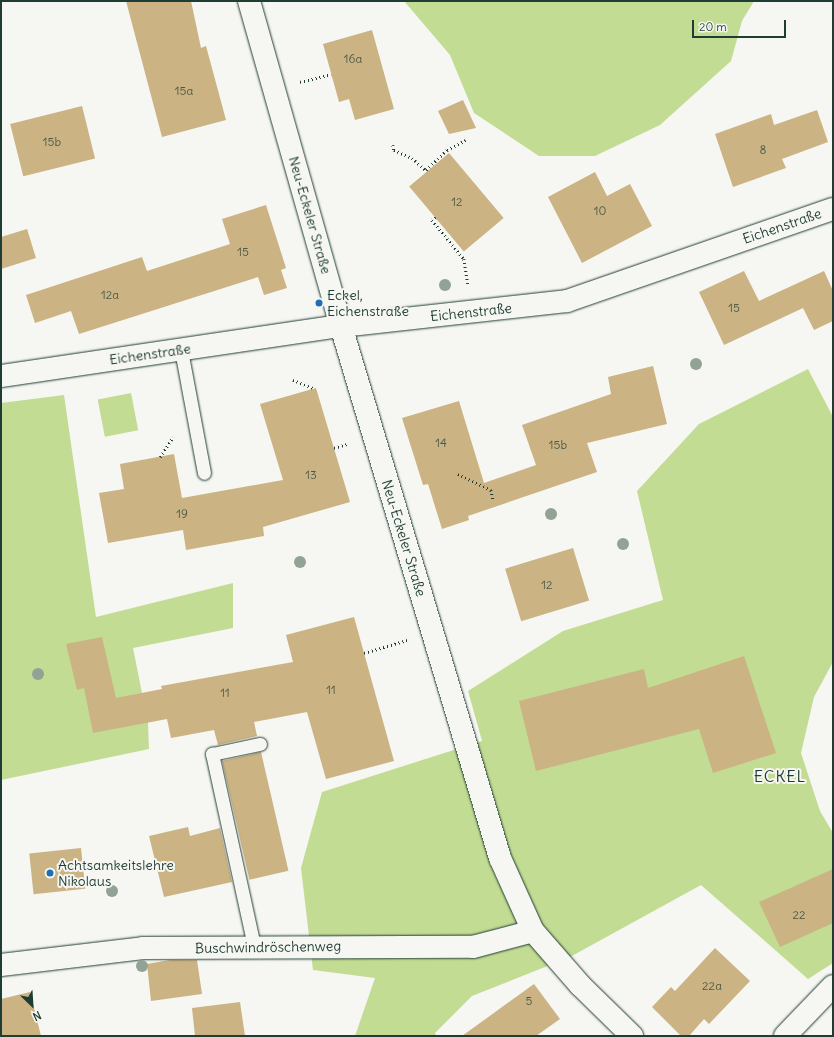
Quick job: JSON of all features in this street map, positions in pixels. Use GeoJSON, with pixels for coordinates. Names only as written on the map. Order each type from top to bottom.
{"type":"FeatureCollection","features":[{"type":"Feature","properties":{"kind":"street","name":"Neu-Eckeler Straße"},"geometry":{"type":"LineString","coordinates":[[249,1],[342,326],[500,858],[533,931],[580,985],[632,1036]]}},
{"type":"Feature","properties":{"kind":"street","name":"Eichenstraße"},"geometry":{"type":"LineString","coordinates":[[1,376],[342,326],[567,301],[833,208]]}},
{"type":"Feature","properties":{"kind":"street","name":"Buschwindröschenweg"},"geometry":{"type":"LineString","coordinates":[[1,965],[143,948],[254,946],[474,947],[533,931]]}},
{"type":"Feature","properties":{"kind":"street"},"geometry":{"type":"LineString","coordinates":[[785,1036],[833,986]]}},
{"type":"Feature","properties":{"kind":"lane"},"geometry":{"type":"LineString","coordinates":[[181,350],[204,473]]}},
{"type":"Feature","properties":{"kind":"lane"},"geometry":{"type":"LineString","coordinates":[[254,946],[212,754],[260,744]]}},
{"type":"Feature","properties":{"kind":"path"},"geometry":{"type":"LineString","coordinates":[[392,145],[394,150],[412,158],[426,170],[447,150],[466,140]]}},
{"type":"Feature","properties":{"kind":"path"},"geometry":{"type":"LineString","coordinates":[[436,218],[432,220],[464,258],[472,312]]}},
{"type":"Feature","properties":{"kind":"path"},"geometry":{"type":"LineString","coordinates":[[292,380],[314,388]]}},
{"type":"Feature","properties":{"kind":"path"},"geometry":{"type":"LineString","coordinates":[[458,474],[491,490],[493,499]]}},
{"type":"Feature","properties":{"kind":"path"},"geometry":{"type":"LineString","coordinates":[[364,653],[432,632]]}},
{"type":"Feature","properties":{"kind":"green space"},"geometry":{"type":"Polygon","coordinates":[[[404,1],[754,1],[742,21],[731,61],[660,125],[595,156],[539,156],[474,113],[450,55],[404,1]]]}},
{"type":"Feature","properties":{"kind":"green space"},"geometry":{"type":"Polygon","coordinates":[[[808,369],[833,417],[833,662],[814,697],[801,753],[820,811],[833,833],[833,963],[808,979],[701,885],[570,957],[472,996],[435,1033],[436,1036],[355,1036],[375,978],[313,970],[301,868],[322,792],[482,741],[468,691],[563,631],[663,600],[637,491],[699,424],[808,369]]]}},
{"type":"Feature","properties":{"kind":"green space"},"geometry":{"type":"Polygon","coordinates":[[[131,393],[138,430],[105,437],[98,399],[131,393]]]}},
{"type":"Feature","properties":{"kind":"green space"},"geometry":{"type":"Polygon","coordinates":[[[64,395],[96,617],[233,583],[233,628],[133,648],[148,723],[149,749],[1,780],[1,403],[64,395]]]}},
{"type":"Feature","properties":{"kind":"building"},"geometry":{"type":"Polygon","coordinates":[[[126,1],[191,1],[201,48],[206,46],[226,120],[162,137],[126,1]]]}},
{"type":"Feature","properties":{"kind":"building"},"geometry":{"type":"Polygon","coordinates":[[[372,30],[394,109],[355,120],[349,99],[339,102],[323,44],[372,30]]]}},
{"type":"Feature","properties":{"kind":"building"},"geometry":{"type":"Polygon","coordinates":[[[463,100],[476,128],[449,134],[438,111],[463,100]]]}},
{"type":"Feature","properties":{"kind":"building"},"geometry":{"type":"Polygon","coordinates":[[[82,106],[95,158],[23,176],[10,124],[82,106]]]}},
{"type":"Feature","properties":{"kind":"building"},"geometry":{"type":"Polygon","coordinates":[[[817,110],[828,142],[782,159],[786,168],[733,187],[715,134],[771,114],[774,125],[817,110]]]}},
{"type":"Feature","properties":{"kind":"building"},"geometry":{"type":"Polygon","coordinates":[[[449,153],[504,218],[464,252],[409,186],[449,153]]]}},
{"type":"Feature","properties":{"kind":"building"},"geometry":{"type":"Polygon","coordinates":[[[595,172],[607,196],[630,184],[652,226],[582,263],[548,197],[595,172]]]}},
{"type":"Feature","properties":{"kind":"building"},"geometry":{"type":"Polygon","coordinates":[[[266,205],[286,268],[281,270],[287,288],[264,295],[258,277],[79,334],[71,311],[35,323],[26,295],[142,257],[147,271],[230,244],[222,219],[266,205]]]}},
{"type":"Feature","properties":{"kind":"building"},"geometry":{"type":"Polygon","coordinates":[[[27,229],[36,258],[1,269],[1,237],[27,229]]]}},
{"type":"Feature","properties":{"kind":"building"},"geometry":{"type":"Polygon","coordinates":[[[744,271],[759,301],[824,271],[833,291],[833,321],[814,330],[803,308],[724,345],[699,292],[744,271]]]}},
{"type":"Feature","properties":{"kind":"building"},"geometry":{"type":"Polygon","coordinates":[[[653,366],[667,424],[587,443],[597,472],[468,516],[469,520],[442,529],[428,484],[423,485],[402,418],[459,401],[484,483],[536,465],[522,425],[611,394],[608,377],[653,366]]]}},
{"type":"Feature","properties":{"kind":"building"},"geometry":{"type":"Polygon","coordinates":[[[316,388],[350,502],[263,527],[264,536],[186,550],[183,530],[108,543],[99,493],[124,489],[120,464],[174,454],[182,498],[283,480],[260,404],[316,388]]]}},
{"type":"Feature","properties":{"kind":"building"},"geometry":{"type":"Polygon","coordinates":[[[573,548],[589,601],[521,621],[505,569],[573,548]]]}},
{"type":"Feature","properties":{"kind":"building"},"geometry":{"type":"Polygon","coordinates":[[[354,617],[394,761],[326,779],[307,712],[254,722],[257,736],[218,745],[214,730],[171,738],[167,719],[93,733],[84,688],[77,690],[66,644],[102,637],[116,698],[162,689],[161,686],[293,662],[286,635],[354,617]]]}},
{"type":"Feature","properties":{"kind":"building"},"geometry":{"type":"Polygon","coordinates":[[[744,656],[776,753],[713,773],[699,729],[536,771],[519,701],[644,669],[648,688],[744,656]]]}},
{"type":"Feature","properties":{"kind":"building"},"geometry":{"type":"Polygon","coordinates":[[[261,752],[288,871],[249,880],[222,761],[261,752]]]}},
{"type":"Feature","properties":{"kind":"building"},"geometry":{"type":"Polygon","coordinates":[[[188,827],[190,836],[220,828],[232,882],[164,897],[149,836],[188,827]]]}},
{"type":"Feature","properties":{"kind":"building"},"geometry":{"type":"Polygon","coordinates":[[[81,848],[85,889],[34,894],[29,853],[81,848]]]}},
{"type":"Feature","properties":{"kind":"building"},"geometry":{"type":"Polygon","coordinates":[[[833,869],[833,923],[780,947],[759,902],[833,869]]]}},
{"type":"Feature","properties":{"kind":"building"},"geometry":{"type":"Polygon","coordinates":[[[715,948],[750,981],[709,1024],[704,1019],[689,1036],[681,1036],[652,1007],[671,987],[675,991],[715,948]]]}},
{"type":"Feature","properties":{"kind":"building"},"geometry":{"type":"Polygon","coordinates":[[[170,960],[197,960],[202,994],[151,1001],[147,964],[170,960]]]}},
{"type":"Feature","properties":{"kind":"building"},"geometry":{"type":"Polygon","coordinates":[[[534,984],[560,1019],[536,1036],[462,1036],[534,984]]]}},
{"type":"Feature","properties":{"kind":"building"},"geometry":{"type":"Polygon","coordinates":[[[30,992],[41,1036],[1,1036],[1,999],[30,992]]]}},
{"type":"Feature","properties":{"kind":"building"},"geometry":{"type":"Polygon","coordinates":[[[240,1002],[245,1036],[195,1036],[192,1008],[240,1002]]]}},
{"type":"Feature","properties":{"kind":"place","name":"Eckel, Eichenstraße"},"geometry":{"type":"Point","coordinates":[319,303]}},
{"type":"Feature","properties":{"kind":"place","name":"Achtsamkeitslehre Nikolaus"},"geometry":{"type":"Point","coordinates":[50,873]}},
{"type":"Feature","properties":{"kind":"district","name":"ECKEL"},"geometry":{"type":"Point","coordinates":[780,776]}}]}
